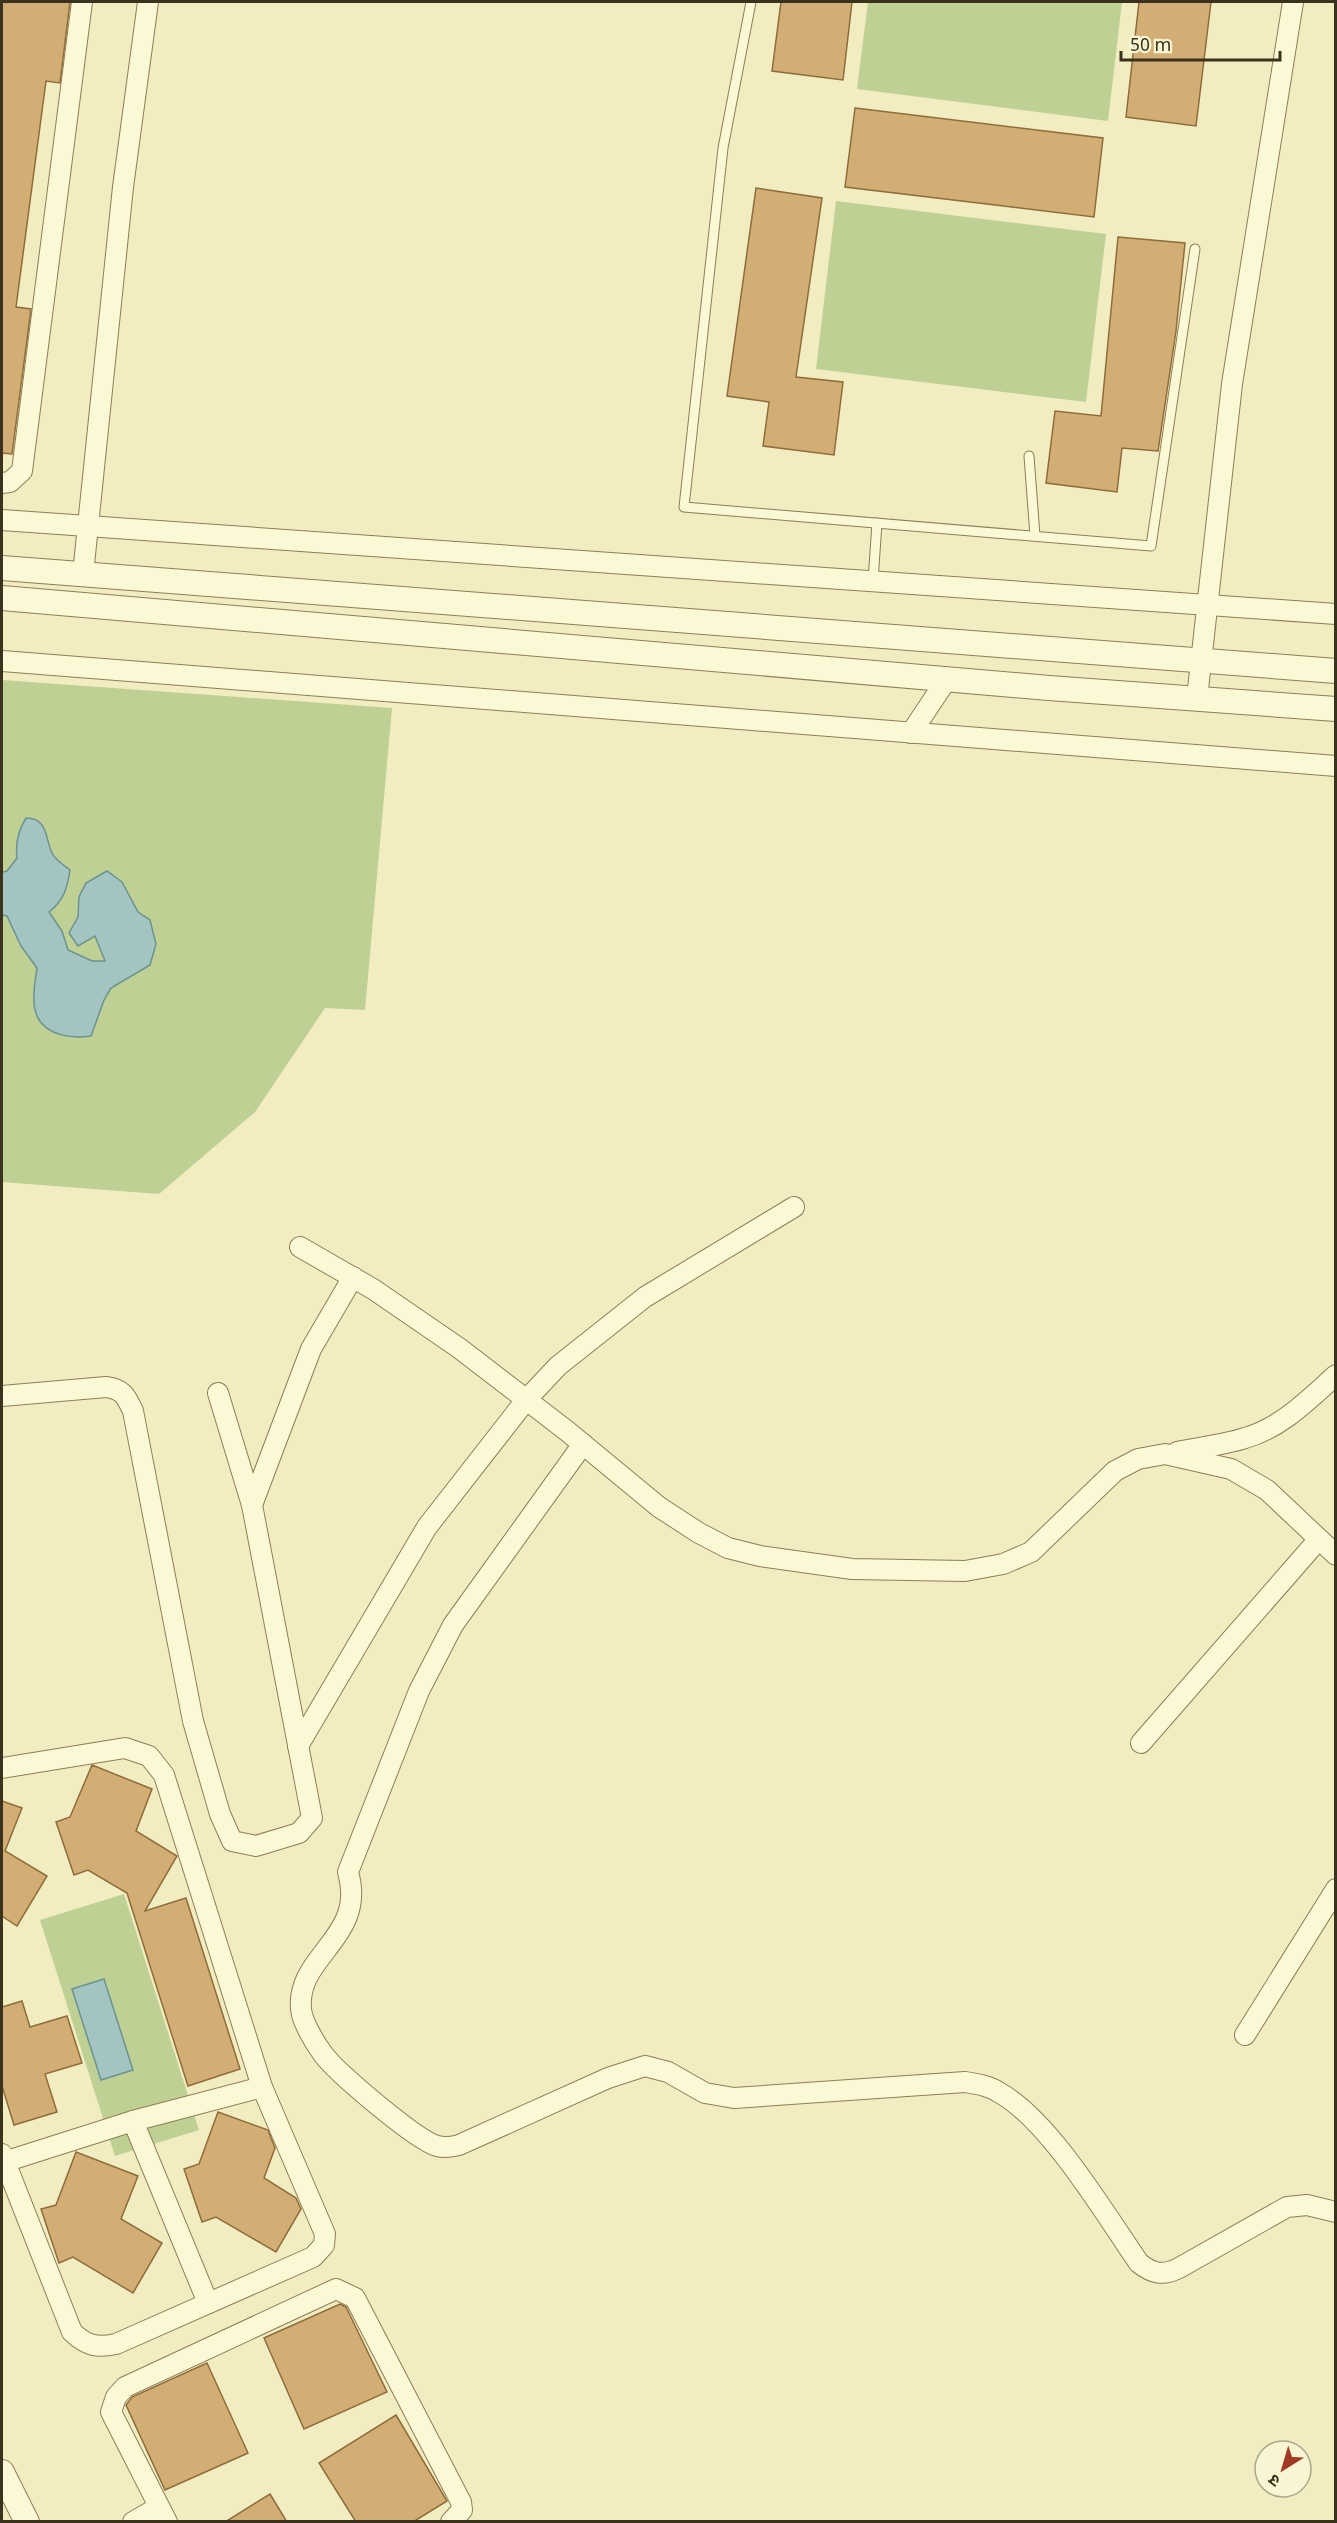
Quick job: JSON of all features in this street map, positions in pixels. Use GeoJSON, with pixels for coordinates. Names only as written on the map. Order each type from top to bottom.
{"type":"FeatureCollection","features":[{"type":"Feature","properties":{"kind":"street"},"geometry":{"type":"LineString","coordinates":[[2,483],[10,482],[22,471],[82,2]]}},
{"type":"Feature","properties":{"kind":"street"},"geometry":{"type":"LineString","coordinates":[[83,574],[86,526],[123,188],[148,2]]}},
{"type":"Feature","properties":{"kind":"street"},"geometry":{"type":"LineString","coordinates":[[1197,698],[1233,384],[1293,2]]}},
{"type":"Feature","properties":{"kind":"street"},"geometry":{"type":"LineString","coordinates":[[2,520],[1335,614]]}},
{"type":"Feature","properties":{"kind":"street"},"geometry":{"type":"LineString","coordinates":[[2,568],[1335,671]]}},
{"type":"Feature","properties":{"kind":"street"},"geometry":{"type":"LineString","coordinates":[[2,598],[947,679],[1335,709]]}},
{"type":"Feature","properties":{"kind":"street"},"geometry":{"type":"LineString","coordinates":[[2,661],[918,722],[1335,766]]}},
{"type":"Feature","properties":{"kind":"street"},"geometry":{"type":"LineString","coordinates":[[918,722],[947,679]]}},
{"type":"Feature","properties":{"kind":"street"},"geometry":{"type":"LineString","coordinates":[[298,1746],[427,1527],[526,1400],[558,1366],[645,1297],[794,1207]]}},
{"type":"Feature","properties":{"kind":"street"},"geometry":{"type":"LineString","coordinates":[[300,1247],[353,1277],[459,1348],[583,1444],[659,1507],[699,1533],[728,1548],[760,1556],[852,1569],[954,1571],[1003,1564],[1031,1552],[1115,1471],[1138,1459],[1246,1438],[1270,1428],[1296,1411],[1335,1376]]}},
{"type":"Feature","properties":{"kind":"street"},"geometry":{"type":"LineString","coordinates":[[252,1505],[311,1349],[353,1277]]}},
{"type":"Feature","properties":{"kind":"street"},"geometry":{"type":"LineString","coordinates":[[2,1396],[106,1387],[116,1388],[125,1395],[133,1411],[193,1721],[220,1814],[232,1840],[256,1846],[299,1833],[312,1818],[252,1505],[218,1393]]}},
{"type":"Feature","properties":{"kind":"street"},"geometry":{"type":"LineString","coordinates":[[583,1444],[453,1625],[420,1691],[348,1872],[352,1887],[352,1907],[342,1927],[312,1969],[303,1990],[301,2010],[324,2055],[407,2130],[436,2146],[448,2147],[459,2145],[608,2078],[645,2066],[668,2072],[705,2093],[734,2098],[965,2082],[986,2086],[1019,2106],[1049,2137],[1139,2263],[1155,2273],[1166,2274],[1179,2268],[1287,2206],[1332,2206]]}},
{"type":"Feature","properties":{"kind":"street"},"geometry":{"type":"LineString","coordinates":[[1165,1454],[1231,1469],[1268,1490],[1335,1555]]}},
{"type":"Feature","properties":{"kind":"street"},"geometry":{"type":"LineString","coordinates":[[1141,1743],[1319,1539]]}},
{"type":"Feature","properties":{"kind":"street"},"geometry":{"type":"LineString","coordinates":[[2,1768],[125,1748],[141,1752],[156,1764],[164,1775],[262,2086],[326,2235],[324,2245],[313,2258],[116,2344],[99,2348],[84,2344],[72,2332],[3,2158],[262,2086]]}},
{"type":"Feature","properties":{"kind":"street"},"geometry":{"type":"LineString","coordinates":[[1245,2035],[1335,1889]]}},
{"type":"Feature","properties":{"kind":"street"},"geometry":{"type":"LineString","coordinates":[[133,2121],[208,2303]]}},
{"type":"Feature","properties":{"kind":"street"},"geometry":{"type":"LineString","coordinates":[[134,2522],[163,2514],[111,2412],[116,2397],[125,2387],[336,2289],[355,2298],[461,2502],[462,2510],[451,2522]]}},
{"type":"Feature","properties":{"kind":"street"},"geometry":{"type":"LineString","coordinates":[[2,2472],[27,2522]]}},
{"type":"Feature","properties":{"kind":"lane"},"geometry":{"type":"LineString","coordinates":[[751,2],[723,148],[684,507],[1151,546],[1195,249]]}},
{"type":"Feature","properties":{"kind":"lane"},"geometry":{"type":"LineString","coordinates":[[1029,456],[1035,536]]}},
{"type":"Feature","properties":{"kind":"lane"},"geometry":{"type":"LineString","coordinates":[[873,581],[878,524]]}},
{"type":"Feature","properties":{"kind":"green space"},"geometry":{"type":"Polygon","coordinates":[[[868,2],[1122,2],[1108,121],[857,89],[868,2]]]}},
{"type":"Feature","properties":{"kind":"green space"},"geometry":{"type":"Polygon","coordinates":[[[836,201],[1106,234],[1086,402],[816,369],[836,201]]]}},
{"type":"Feature","properties":{"kind":"green space"},"geometry":{"type":"Polygon","coordinates":[[[2,680],[392,708],[365,1010],[325,1008],[255,1112],[159,1194],[2,1182],[2,680]]]}},
{"type":"Feature","properties":{"kind":"green space"},"geometry":{"type":"Polygon","coordinates":[[[124,1894],[199,2130],[115,2156],[40,1920],[124,1894]]]}},
{"type":"Feature","properties":{"kind":"water"},"geometry":{"type":"Polygon","coordinates":[[[26,818],[38,821],[42,825],[53,856],[70,870],[64,894],[49,912],[62,931],[68,950],[92,961],[105,961],[95,936],[78,946],[69,933],[78,917],[79,897],[86,883],[107,871],[122,882],[138,912],[150,920],[156,944],[150,965],[111,988],[104,1000],[91,1036],[61,1035],[41,1023],[34,1005],[37,968],[21,946],[7,916],[2,915],[2,872],[7,871],[17,858],[18,837],[26,818]]]}},
{"type":"Feature","properties":{"kind":"water"},"geometry":{"type":"Polygon","coordinates":[[[104,1979],[133,2070],[101,2080],[72,1989],[104,1979]]]}},
{"type":"Feature","properties":{"kind":"building"},"geometry":{"type":"Polygon","coordinates":[[[2,2],[70,2],[60,83],[46,81],[16,307],[31,309],[12,454],[2,453],[2,2]]]}},
{"type":"Feature","properties":{"kind":"building"},"geometry":{"type":"Polygon","coordinates":[[[781,2],[852,2],[843,80],[772,71],[781,2]]]}},
{"type":"Feature","properties":{"kind":"building"},"geometry":{"type":"Polygon","coordinates":[[[1139,2],[1211,2],[1196,126],[1126,117],[1139,2]]]}},
{"type":"Feature","properties":{"kind":"building"},"geometry":{"type":"Polygon","coordinates":[[[855,108],[1103,138],[1094,217],[845,187],[855,108]]]}},
{"type":"Feature","properties":{"kind":"building"},"geometry":{"type":"Polygon","coordinates":[[[756,188],[822,198],[796,377],[843,382],[834,455],[763,446],[769,402],[727,396],[756,188]]]}},
{"type":"Feature","properties":{"kind":"building"},"geometry":{"type":"Polygon","coordinates":[[[1118,237],[1185,243],[1176,331],[1158,451],[1122,448],[1117,492],[1046,483],[1055,411],[1101,416],[1118,237]]]}},
{"type":"Feature","properties":{"kind":"building"},"geometry":{"type":"Polygon","coordinates":[[[92,1765],[152,1789],[136,1831],[177,1856],[145,1911],[186,1898],[240,2069],[188,2086],[127,1893],[88,1870],[74,1875],[56,1822],[70,1817],[92,1765]]]}},
{"type":"Feature","properties":{"kind":"building"},"geometry":{"type":"Polygon","coordinates":[[[2,1801],[22,1808],[5,1851],[47,1876],[17,1926],[2,1916],[2,1801]]]}},
{"type":"Feature","properties":{"kind":"building"},"geometry":{"type":"Polygon","coordinates":[[[22,2001],[30,2027],[67,2016],[82,2063],[45,2074],[57,2112],[14,2125],[2,2086],[2,2007],[22,2001]]]}},
{"type":"Feature","properties":{"kind":"building"},"geometry":{"type":"Polygon","coordinates":[[[218,2112],[268,2130],[275,2148],[264,2178],[296,2198],[301,2209],[276,2252],[216,2217],[202,2222],[184,2169],[199,2164],[218,2112]]]}},
{"type":"Feature","properties":{"kind":"building"},"geometry":{"type":"Polygon","coordinates":[[[76,2152],[138,2176],[121,2219],[162,2243],[133,2293],[73,2257],[59,2263],[41,2209],[56,2205],[76,2152]]]}},
{"type":"Feature","properties":{"kind":"building"},"geometry":{"type":"Polygon","coordinates":[[[340,2304],[346,2307],[387,2392],[304,2429],[264,2338],[340,2304]]]}},
{"type":"Feature","properties":{"kind":"building"},"geometry":{"type":"Polygon","coordinates":[[[207,2363],[248,2453],[165,2490],[126,2405],[132,2397],[207,2363]]]}},
{"type":"Feature","properties":{"kind":"building"},"geometry":{"type":"Polygon","coordinates":[[[396,2415],[447,2501],[413,2522],[356,2522],[319,2463],[396,2415]]]}},
{"type":"Feature","properties":{"kind":"building"},"geometry":{"type":"Polygon","coordinates":[[[270,2494],[287,2522],[225,2522],[270,2494]]]}}]}
